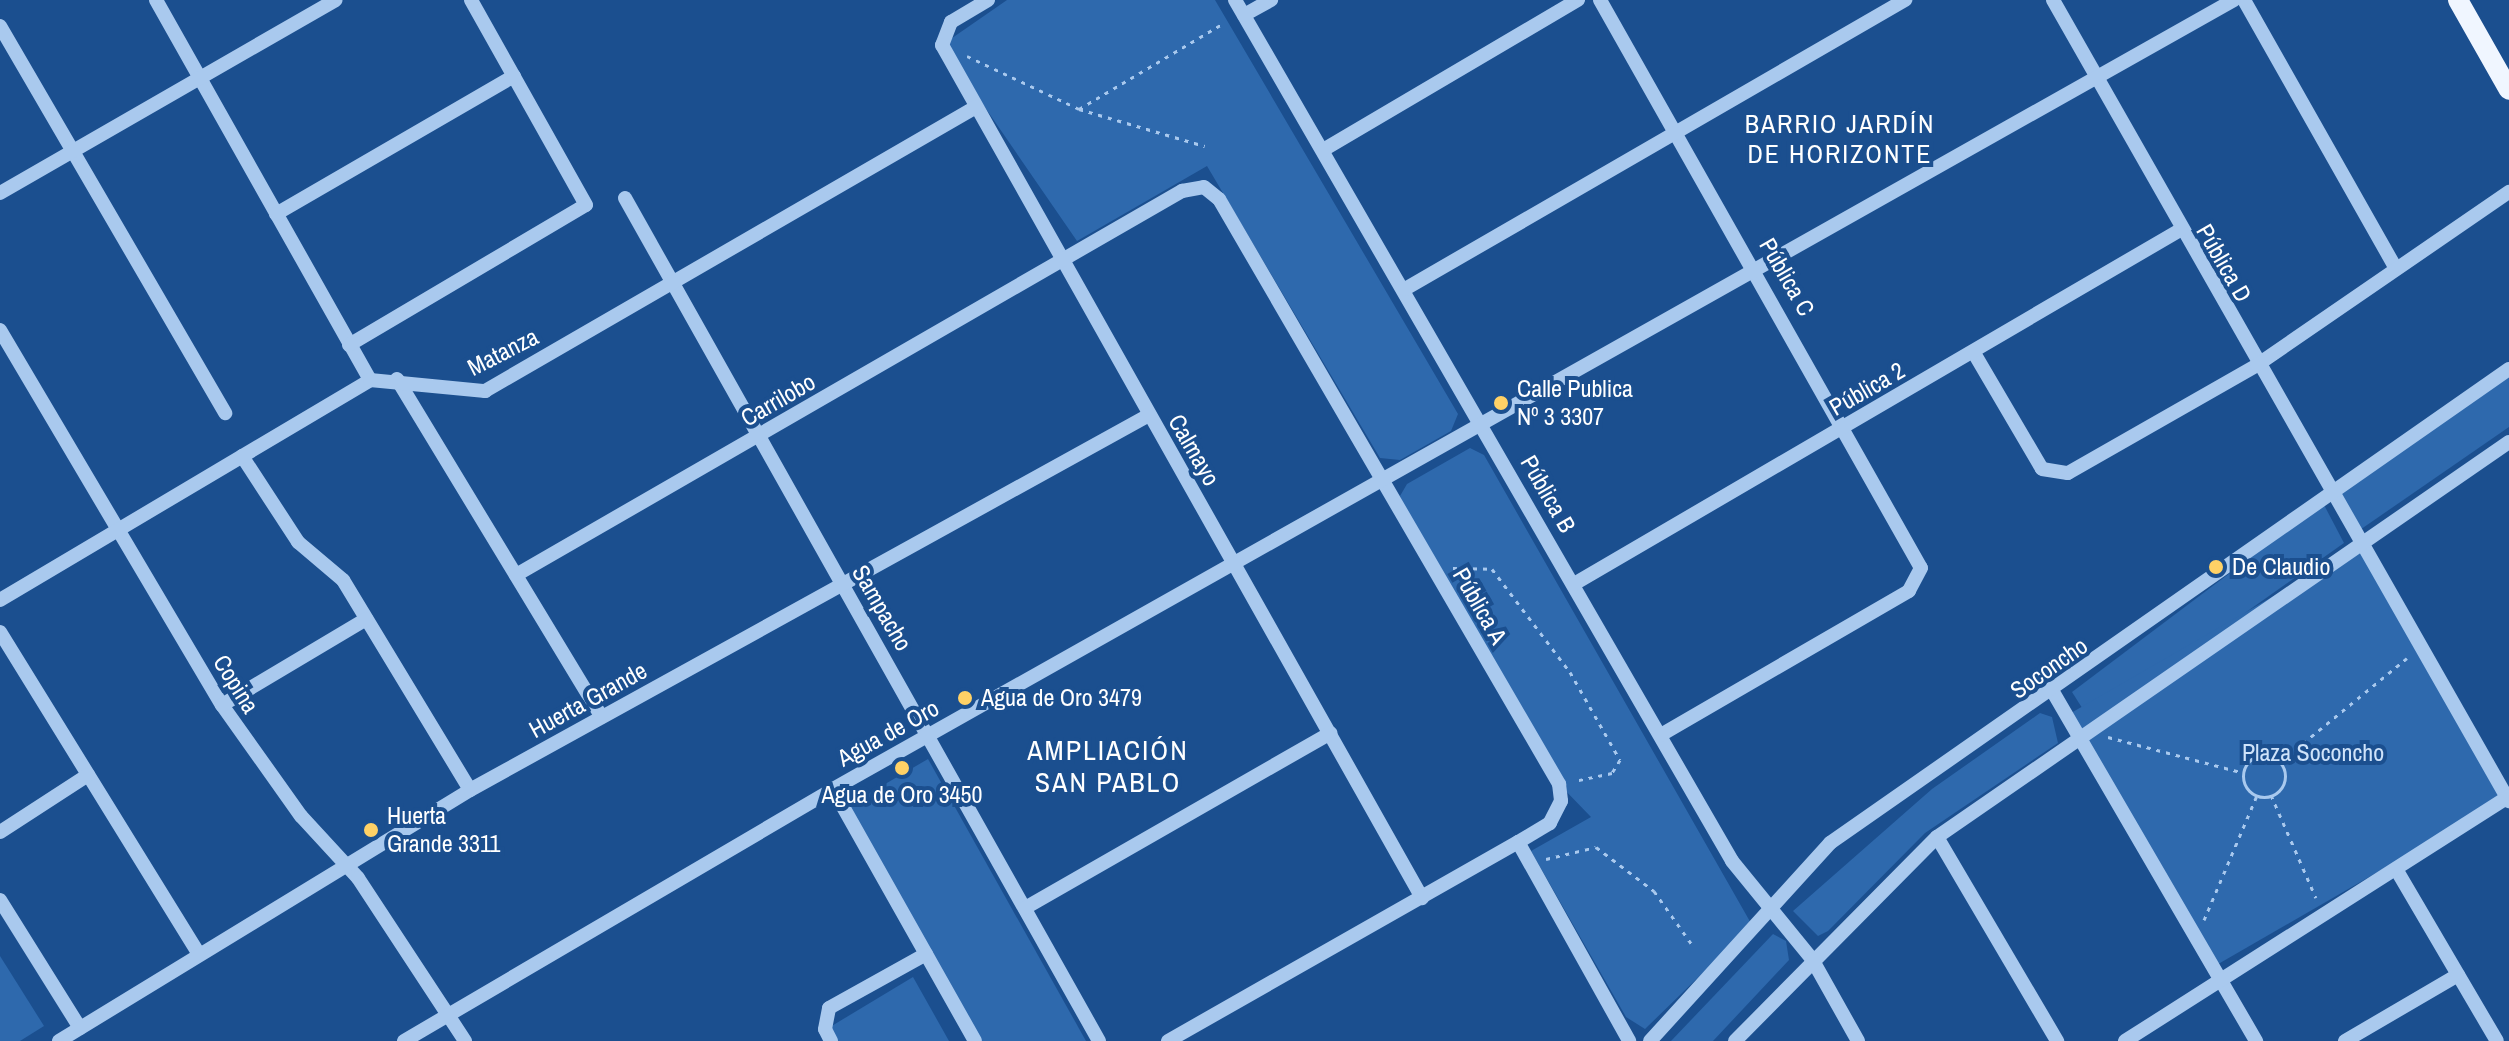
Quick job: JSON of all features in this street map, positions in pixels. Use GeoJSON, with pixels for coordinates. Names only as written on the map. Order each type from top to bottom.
{"type":"FeatureCollection","features":[{"type":"Feature","properties":{"kind":"main road"},"geometry":{"type":"LineString","coordinates":[[2458,0],[2509,90]]}},
{"type":"Feature","properties":{"kind":"street"},"geometry":{"type":"LineString","coordinates":[[156,0],[370,380]]}},
{"type":"Feature","properties":{"kind":"street"},"geometry":{"type":"LineString","coordinates":[[0,193],[336,0]]}},
{"type":"Feature","properties":{"kind":"street"},"geometry":{"type":"LineString","coordinates":[[349,345],[586,205],[471,0]]}},
{"type":"Feature","properties":{"kind":"street"},"geometry":{"type":"LineString","coordinates":[[942,45],[951,22],[988,0]]}},
{"type":"Feature","properties":{"kind":"street","name":"Pública B"},"geometry":{"type":"LineString","coordinates":[[1235,0],[1405,289],[1743,878],[1812,959],[1858,1041]]}},
{"type":"Feature","properties":{"kind":"street"},"geometry":{"type":"LineString","coordinates":[[1244,15],[1271,0]]}},
{"type":"Feature","properties":{"kind":"street"},"geometry":{"type":"LineString","coordinates":[[1323,150],[1578,0]]}},
{"type":"Feature","properties":{"kind":"street","name":"Pública C"},"geometry":{"type":"LineString","coordinates":[[1600,0],[1759,270],[1916,549],[1919,581],[1661,735]]}},
{"type":"Feature","properties":{"kind":"street"},"geometry":{"type":"LineString","coordinates":[[1405,289],[1905,0]]}},
{"type":"Feature","properties":{"kind":"street","name":"Pública D"},"geometry":{"type":"LineString","coordinates":[[2053,0],[2180,230],[2508,798]]}},
{"type":"Feature","properties":{"kind":"street"},"geometry":{"type":"LineString","coordinates":[[1759,270],[2098,81],[2234,0]]}},
{"type":"Feature","properties":{"kind":"street"},"geometry":{"type":"LineString","coordinates":[[2244,0],[2394,265]]}},
{"type":"Feature","properties":{"kind":"street"},"geometry":{"type":"LineString","coordinates":[[0,26],[225,413]]}},
{"type":"Feature","properties":{"kind":"street","name":"Calmayo"},"geometry":{"type":"LineString","coordinates":[[942,45],[1061,262],[1237,567],[1422,898]]}},
{"type":"Feature","properties":{"kind":"street"},"geometry":{"type":"LineString","coordinates":[[276,214],[514,76]]}},
{"type":"Feature","properties":{"kind":"street","name":"Matanza"},"geometry":{"type":"LineString","coordinates":[[0,600],[370,380],[397,379],[468,395],[485,391],[976,107]]}},
{"type":"Feature","properties":{"kind":"street","name":"Carrilobo"},"geometry":{"type":"LineString","coordinates":[[516,575],[1182,191],[1204,187]]}},
{"type":"Feature","properties":{"kind":"street","name":"Pública A"},"geometry":{"type":"LineString","coordinates":[[1204,187],[1219,199],[1559,784]]}},
{"type":"Feature","properties":{"kind":"street"},"geometry":{"type":"LineString","coordinates":[[1974,353],[2042,469],[2055,476],[2257,365],[2394,265],[2509,192]]}},
{"type":"Feature","properties":{"kind":"street","name":"Sampacho"},"geometry":{"type":"LineString","coordinates":[[625,198],[930,734],[1099,1041]]}},
{"type":"Feature","properties":{"kind":"street","name":"Pública 2"},"geometry":{"type":"LineString","coordinates":[[1574,584],[2180,230]]}},
{"type":"Feature","properties":{"kind":"street","name":"Agua de Oro"},"geometry":{"type":"LineString","coordinates":[[404,1041],[833,789],[1237,567],[1759,270]]}},
{"type":"Feature","properties":{"kind":"street","name":"Copina"},"geometry":{"type":"LineString","coordinates":[[0,330],[222,705],[301,816],[348,865],[465,1041]]}},
{"type":"Feature","properties":{"kind":"street","name":"Soconcho"},"geometry":{"type":"LineString","coordinates":[[1650,1041],[1771,913],[1830,843],[2053,692],[2509,369]]}},
{"type":"Feature","properties":{"kind":"street"},"geometry":{"type":"LineString","coordinates":[[397,379],[602,717]]}},
{"type":"Feature","properties":{"kind":"street","name":"Huerta Grande"},"geometry":{"type":"LineString","coordinates":[[59,1041],[470,790],[1149,415]]}},
{"type":"Feature","properties":{"kind":"street"},"geometry":{"type":"LineString","coordinates":[[1735,1041],[1812,959],[1937,837],[2508,445]]}},
{"type":"Feature","properties":{"kind":"street"},"geometry":{"type":"LineString","coordinates":[[242,456],[298,542],[343,580],[470,790]]}},
{"type":"Feature","properties":{"kind":"street"},"geometry":{"type":"LineString","coordinates":[[222,705],[366,619]]}},
{"type":"Feature","properties":{"kind":"street"},"geometry":{"type":"LineString","coordinates":[[0,632],[199,954]]}},
{"type":"Feature","properties":{"kind":"street"},"geometry":{"type":"LineString","coordinates":[[2053,692],[2088,735],[2256,1041]]}},
{"type":"Feature","properties":{"kind":"street"},"geometry":{"type":"LineString","coordinates":[[1025,908],[1330,733]]}},
{"type":"Feature","properties":{"kind":"street"},"geometry":{"type":"LineString","coordinates":[[0,832],[88,775]]}},
{"type":"Feature","properties":{"kind":"street"},"geometry":{"type":"LineString","coordinates":[[1168,1041],[1550,823],[1561,801],[1559,784]]}},
{"type":"Feature","properties":{"kind":"street"},"geometry":{"type":"LineString","coordinates":[[833,789],[975,1041]]}},
{"type":"Feature","properties":{"kind":"street"},"geometry":{"type":"LineString","coordinates":[[2125,1041],[2508,798]]}},
{"type":"Feature","properties":{"kind":"street"},"geometry":{"type":"LineString","coordinates":[[1937,837],[2057,1041]]}},
{"type":"Feature","properties":{"kind":"street"},"geometry":{"type":"LineString","coordinates":[[1518,842],[1629,1041]]}},
{"type":"Feature","properties":{"kind":"street"},"geometry":{"type":"LineString","coordinates":[[2396,869],[2497,1041]]}},
{"type":"Feature","properties":{"kind":"street"},"geometry":{"type":"LineString","coordinates":[[0,900],[80,1028]]}},
{"type":"Feature","properties":{"kind":"street"},"geometry":{"type":"LineString","coordinates":[[831,1041],[824,1015],[926,954]]}},
{"type":"Feature","properties":{"kind":"street"},"geometry":{"type":"LineString","coordinates":[[2345,1041],[2458,975]]}},
{"type":"Feature","properties":{"kind":"path"},"geometry":{"type":"LineString","coordinates":[[1079,109],[1222,24]]}},
{"type":"Feature","properties":{"kind":"path"},"geometry":{"type":"LineString","coordinates":[[942,45],[1079,109],[1205,146]]}},
{"type":"Feature","properties":{"kind":"path"},"geometry":{"type":"LineString","coordinates":[[1432,568],[1492,569],[1570,672],[1620,760],[1612,773],[1559,784]]}},
{"type":"Feature","properties":{"kind":"path"},"geometry":{"type":"LineString","coordinates":[[2280,762],[2421,647]]}},
{"type":"Feature","properties":{"kind":"path"},"geometry":{"type":"LineString","coordinates":[[2088,735],[2244,773],[2257,795]]}},
{"type":"Feature","properties":{"kind":"path"},"geometry":{"type":"LineString","coordinates":[[2244,773],[2262,755],[2280,762]]}},
{"type":"Feature","properties":{"kind":"path"},"geometry":{"type":"LineString","coordinates":[[2257,795],[2271,795],[2284,781],[2280,762]]}},
{"type":"Feature","properties":{"kind":"path"},"geometry":{"type":"LineString","coordinates":[[2197,937],[2257,795]]}},
{"type":"Feature","properties":{"kind":"path"},"geometry":{"type":"LineString","coordinates":[[2271,795],[2323,916]]}},
{"type":"Feature","properties":{"kind":"path"},"geometry":{"type":"LineString","coordinates":[[1530,863],[1596,847],[1654,891],[1693,946]]}},
{"type":"Feature","properties":{"kind":"green space"},"geometry":{"type":"Polygon","coordinates":[[[1007,0],[1215,0],[1458,414],[1451,431],[1400,460],[1380,458],[1207,166],[1077,241],[942,45],[1007,0]]]}},
{"type":"Feature","properties":{"kind":"green space"},"geometry":{"type":"Polygon","coordinates":[[[2509,373],[2509,427],[2354,534],[2333,499],[2509,373]]]}},
{"type":"Feature","properties":{"kind":"green space"},"geometry":{"type":"Polygon","coordinates":[[[1470,448],[1484,455],[1752,925],[1645,1029],[1626,1017],[1531,851],[1591,817],[1559,784],[1432,568],[1400,496],[1407,484],[1470,448]]]}},
{"type":"Feature","properties":{"kind":"green space"},"geometry":{"type":"Polygon","coordinates":[[[2323,503],[2344,543],[2091,722],[2072,692],[2323,503]]]}},
{"type":"Feature","properties":{"kind":"green space","name":"Plaza Soconcho"},"geometry":{"type":"Polygon","coordinates":[[[2362,545],[2508,797],[2215,966],[2069,714],[2362,545]]]}},
{"type":"Feature","properties":{"kind":"green space"},"geometry":{"type":"Polygon","coordinates":[[[2040,713],[2052,717],[2058,743],[1925,833],[1828,931],[1818,936],[1793,911],[1932,789],[2040,713]]]}},
{"type":"Feature","properties":{"kind":"green space"},"geometry":{"type":"Polygon","coordinates":[[[928,759],[1086,1041],[976,1041],[844,808],[928,759]]]}},
{"type":"Feature","properties":{"kind":"green space"},"geometry":{"type":"Polygon","coordinates":[[[1773,934],[1786,941],[1789,960],[1713,1041],[1671,1041],[1773,934]]]}},
{"type":"Feature","properties":{"kind":"green space"},"geometry":{"type":"Polygon","coordinates":[[[0,956],[44,1026],[20,1041],[0,1041],[0,956]]]}},
{"type":"Feature","properties":{"kind":"green space"},"geometry":{"type":"Polygon","coordinates":[[[913,977],[949,1041],[838,1041],[830,1027],[913,977]]]}},
{"type":"Feature","properties":{"kind":"place","name":"Calle Publica Nº 3 3307"},"geometry":{"type":"Point","coordinates":[1501,403]}},
{"type":"Feature","properties":{"kind":"place","name":"De Claudio"},"geometry":{"type":"Point","coordinates":[2216,567]}},
{"type":"Feature","properties":{"kind":"place","name":"Agua de Oro 3479"},"geometry":{"type":"Point","coordinates":[965,698]}},
{"type":"Feature","properties":{"kind":"place","name":"Agua de Oro 3450"},"geometry":{"type":"Point","coordinates":[902,768]}},
{"type":"Feature","properties":{"kind":"place","name":"Huerta Grande 3311"},"geometry":{"type":"Point","coordinates":[371,830]}},
{"type":"Feature","properties":{"kind":"district","name":"BARRIO JARDÍN DE HORIZONTE"},"geometry":{"type":"Point","coordinates":[1840,139]}},
{"type":"Feature","properties":{"kind":"district","name":"AMPLIACIÓN SAN PABLO"},"geometry":{"type":"Point","coordinates":[1108,766]}}]}
